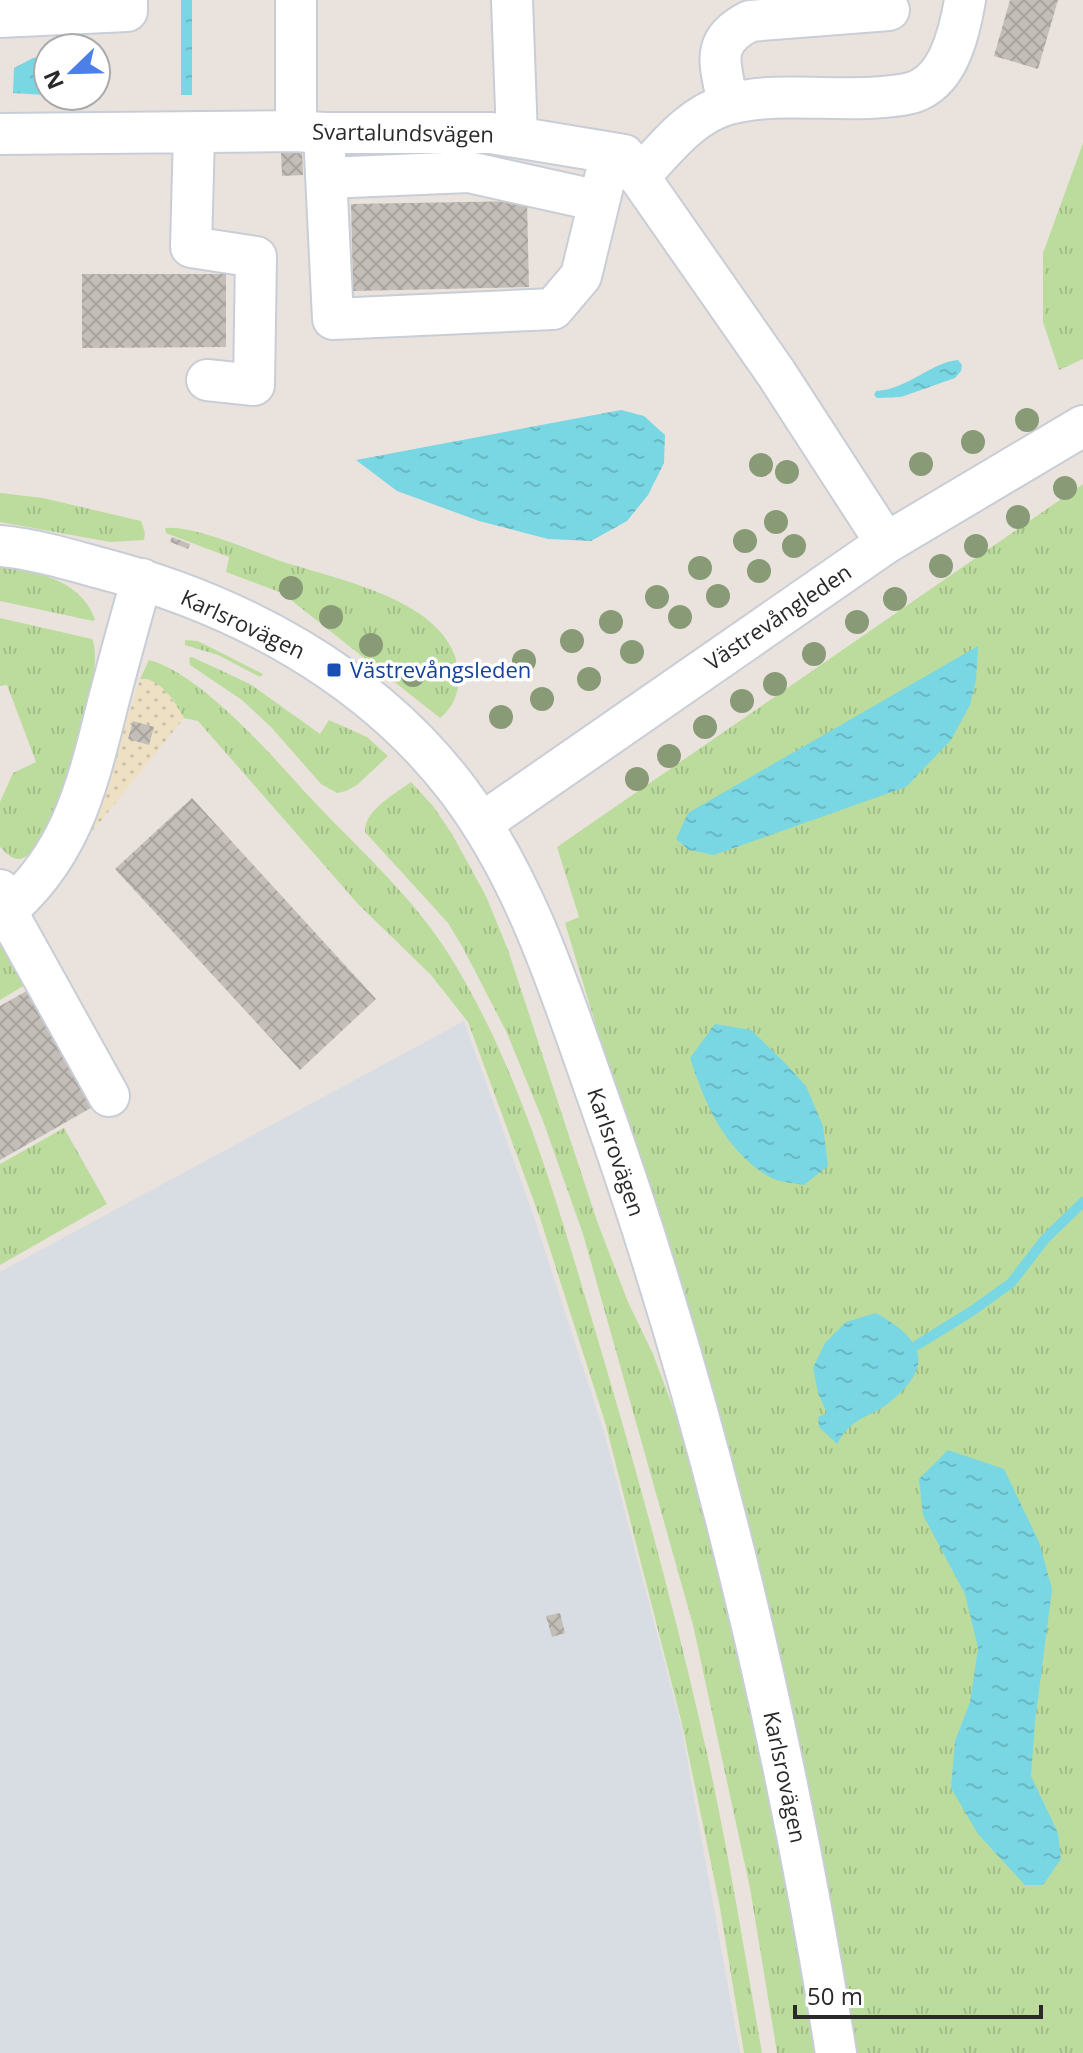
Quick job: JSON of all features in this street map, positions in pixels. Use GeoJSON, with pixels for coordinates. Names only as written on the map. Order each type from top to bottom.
{"type":"FeatureCollection","features":[{"type":"Feature","properties":{"kind":"street"},"geometry":{"type":"LineString","coordinates":[[0,17],[127,11],[127,0]]}},
{"type":"Feature","properties":{"kind":"street"},"geometry":{"type":"LineString","coordinates":[[296,0],[310,132],[326,178],[333,319],[553,309],[581,276],[599,201],[625,165],[677,136],[705,114],[728,104],[770,98],[859,99],[920,90],[941,71],[960,31],[965,0]]}},
{"type":"Feature","properties":{"kind":"street"},"geometry":{"type":"LineString","coordinates":[[512,0],[517,137]]}},
{"type":"Feature","properties":{"kind":"street"},"geometry":{"type":"LineString","coordinates":[[728,104],[720,59],[724,39],[734,29],[750,21],[889,10]]}},
{"type":"Feature","properties":{"kind":"street"},"geometry":{"type":"LineString","coordinates":[[194,133],[191,247],[256,257],[254,385],[207,380]]}},
{"type":"Feature","properties":{"kind":"street","name":"Svartalundsvägen"},"geometry":{"type":"LineString","coordinates":[[0,134],[491,133],[625,165]]}},
{"type":"Feature","properties":{"kind":"street"},"geometry":{"type":"LineString","coordinates":[[625,165],[776,373],[886,543]]}},
{"type":"Feature","properties":{"kind":"street"},"geometry":{"type":"LineString","coordinates":[[326,178],[469,172],[599,201]]}},
{"type":"Feature","properties":{"kind":"street","name":"Västrevångleden"},"geometry":{"type":"LineString","coordinates":[[482,823],[886,543],[1083,426]]}},
{"type":"Feature","properties":{"kind":"street","name":"Karlsrovägen"},"geometry":{"type":"LineString","coordinates":[[0,546],[29,549],[142,579],[250,623],[310,654],[353,683],[417,742],[455,785],[482,823],[523,900],[562,995],[626,1175],[686,1377],[746,1595],[770,1702],[790,1794],[836,2053]]}},
{"type":"Feature","properties":{"kind":"street"},"geometry":{"type":"LineString","coordinates":[[109,1096],[3,905],[27,894],[62,844],[87,785],[142,579]]}},
{"type":"Feature","properties":{"kind":"shaded area"},"geometry":{"type":"Polygon","coordinates":[[[464,1021],[534,1217],[604,1432],[681,1725],[740,2053],[0,2053],[0,1272],[464,1021]]]}},
{"type":"Feature","properties":{"kind":"green space"},"geometry":{"type":"Polygon","coordinates":[[[1083,143],[1083,359],[1059,370],[1043,322],[1043,253],[1083,143]]]}},
{"type":"Feature","properties":{"kind":"green space"},"geometry":{"type":"Polygon","coordinates":[[[1083,484],[1083,2053],[853,2053],[818,1829],[777,1649],[565,923],[579,917],[557,847],[1083,484]]]}},
{"type":"Feature","properties":{"kind":"green space"},"geometry":{"type":"Polygon","coordinates":[[[0,493],[43,498],[141,521],[144,540],[110,542],[0,522],[0,493]]]}},
{"type":"Feature","properties":{"kind":"green space"},"geometry":{"type":"Polygon","coordinates":[[[165,528],[190,530],[219,538],[355,584],[413,609],[436,627],[452,649],[459,676],[452,705],[440,718],[282,593],[226,572],[229,557],[166,533],[165,528]]]}},
{"type":"Feature","properties":{"kind":"green space"},"geometry":{"type":"Polygon","coordinates":[[[0,566],[42,575],[68,586],[88,605],[95,619],[0,601],[0,566]]]}},
{"type":"Feature","properties":{"kind":"green space"},"geometry":{"type":"Polygon","coordinates":[[[0,618],[92,639],[95,657],[85,720],[62,795],[34,849],[20,859],[11,857],[0,847],[0,802],[13,773],[36,762],[7,685],[0,686],[0,618]]]}},
{"type":"Feature","properties":{"kind":"green space"},"geometry":{"type":"Polygon","coordinates":[[[185,640],[198,641],[263,674],[260,677],[218,655],[185,645],[185,640]]]}},
{"type":"Feature","properties":{"kind":"green space"},"geometry":{"type":"Polygon","coordinates":[[[189,658],[250,684],[320,734],[329,720],[367,737],[388,756],[357,785],[337,793],[321,784],[271,727],[242,700],[190,665],[189,658]]]}},
{"type":"Feature","properties":{"kind":"green space"},"geometry":{"type":"Polygon","coordinates":[[[149,660],[189,680],[232,716],[397,888],[446,950],[494,1038],[549,1179],[664,1575],[710,1768],[762,2053],[744,2053],[719,1902],[682,1724],[605,1422],[540,1218],[468,1022],[431,975],[358,904],[198,721],[184,718],[171,697],[147,679],[140,679],[149,660]]]}},
{"type":"Feature","properties":{"kind":"green space"},"geometry":{"type":"Polygon","coordinates":[[[411,782],[433,806],[452,834],[486,896],[508,950],[597,1221],[681,1429],[725,1592],[767,1783],[815,2053],[777,2053],[750,1888],[693,1625],[583,1234],[543,1121],[506,1031],[448,923],[365,832],[366,824],[375,810],[411,782]]]}},
{"type":"Feature","properties":{"kind":"green space"},"geometry":{"type":"Polygon","coordinates":[[[0,946],[25,985],[0,1000],[0,946]]]}},
{"type":"Feature","properties":{"kind":"green space"},"geometry":{"type":"Polygon","coordinates":[[[64,1128],[107,1204],[0,1265],[0,1164],[64,1128]]]}},
{"type":"Feature","properties":{"kind":"sand"},"geometry":{"type":"Polygon","coordinates":[[[140,679],[148,679],[161,686],[184,718],[91,833],[140,679]]]}},
{"type":"Feature","properties":{"kind":"water"},"geometry":{"type":"Polygon","coordinates":[[[181,0],[192,0],[192,95],[181,95],[181,0]]]}},
{"type":"Feature","properties":{"kind":"water"},"geometry":{"type":"Polygon","coordinates":[[[32,59],[32,94],[13,93],[14,68],[32,59]]]}},
{"type":"Feature","properties":{"kind":"water"},"geometry":{"type":"Polygon","coordinates":[[[958,360],[962,365],[961,371],[955,378],[901,397],[877,398],[874,395],[876,391],[899,386],[938,365],[958,360]]]}},
{"type":"Feature","properties":{"kind":"water"},"geometry":{"type":"Polygon","coordinates":[[[621,410],[644,416],[665,435],[664,463],[648,495],[627,521],[591,541],[548,539],[479,521],[397,491],[356,460],[621,410]]]}},
{"type":"Feature","properties":{"kind":"water"},"geometry":{"type":"Polygon","coordinates":[[[978,646],[976,680],[970,705],[951,740],[906,787],[714,855],[689,850],[676,839],[688,813],[978,646]]]}},
{"type":"Feature","properties":{"kind":"water"},"geometry":{"type":"Polygon","coordinates":[[[715,1024],[751,1030],[806,1086],[823,1126],[828,1166],[804,1185],[768,1176],[739,1153],[718,1124],[690,1058],[715,1024]]]}},
{"type":"Feature","properties":{"kind":"water"},"geometry":{"type":"Polygon","coordinates":[[[876,1313],[913,1342],[918,1353],[918,1364],[905,1388],[890,1402],[855,1422],[837,1444],[819,1427],[818,1417],[827,1413],[818,1393],[813,1368],[825,1343],[846,1322],[876,1313]]]}},
{"type":"Feature","properties":{"kind":"water"},"geometry":{"type":"Polygon","coordinates":[[[948,1450],[1004,1469],[1039,1542],[1052,1589],[1031,1776],[1058,1833],[1061,1859],[1043,1885],[1025,1885],[978,1834],[951,1788],[955,1741],[970,1702],[978,1648],[965,1594],[923,1515],[919,1479],[948,1450]]]}},
{"type":"Feature","properties":{"kind":"building"},"geometry":{"type":"Polygon","coordinates":[[[1010,0],[1058,0],[1038,69],[994,56],[1010,0]]]}},
{"type":"Feature","properties":{"kind":"building"},"geometry":{"type":"Polygon","coordinates":[[[302,152],[303,175],[282,176],[281,153],[302,152]]]}},
{"type":"Feature","properties":{"kind":"building"},"geometry":{"type":"Polygon","coordinates":[[[527,201],[529,287],[353,291],[351,204],[527,201]]]}},
{"type":"Feature","properties":{"kind":"building"},"geometry":{"type":"Polygon","coordinates":[[[82,274],[226,274],[226,347],[82,348],[82,274]]]}},
{"type":"Feature","properties":{"kind":"building"},"geometry":{"type":"Polygon","coordinates":[[[172,537],[190,544],[188,549],[170,542],[172,537]]]}},
{"type":"Feature","properties":{"kind":"building"},"geometry":{"type":"Polygon","coordinates":[[[133,721],[154,727],[149,745],[128,739],[133,721]]]}},
{"type":"Feature","properties":{"kind":"building"},"geometry":{"type":"Polygon","coordinates":[[[192,798],[376,999],[300,1070],[115,869],[192,798]]]}},
{"type":"Feature","properties":{"kind":"building"},"geometry":{"type":"Polygon","coordinates":[[[30,989],[96,1105],[0,1160],[0,1006],[30,989]]]}},
{"type":"Feature","properties":{"kind":"building"},"geometry":{"type":"Polygon","coordinates":[[[560,1613],[565,1633],[552,1637],[546,1616],[560,1613]]]}},
{"type":"Feature","properties":{"kind":"waterway"},"geometry":{"type":"LineString","coordinates":[[917,1345],[1011,1283],[1045,1239],[1083,1202]]}},
{"type":"Feature","properties":{"kind":"place","name":"Västrevångsleden"},"geometry":{"type":"Point","coordinates":[334,670]}}]}
